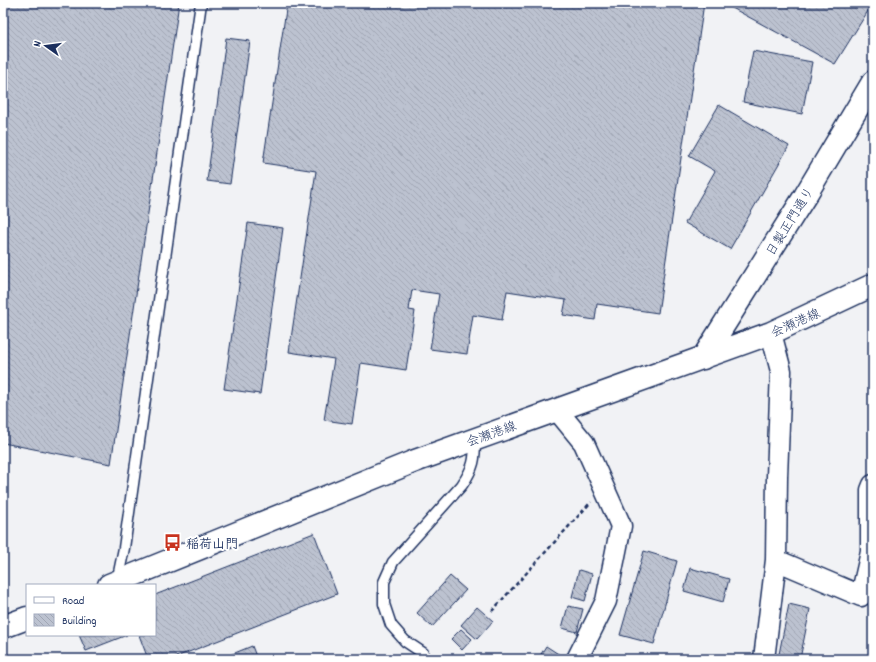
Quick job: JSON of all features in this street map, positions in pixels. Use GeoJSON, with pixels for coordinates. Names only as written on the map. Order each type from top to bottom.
{"type":"FeatureCollection","features":[{"type":"Feature","properties":{"kind":"main road","name":"日製正門通り"},"geometry":{"type":"LineString","coordinates":[[703,358],[805,196],[873,82]]}},
{"type":"Feature","properties":{"kind":"main road","name":"会瀬港線"},"geometry":{"type":"LineString","coordinates":[[113,583],[407,464],[771,333],[873,284]]}},
{"type":"Feature","properties":{"kind":"main road"},"geometry":{"type":"LineString","coordinates":[[3,627],[26,618]]}},
{"type":"Feature","properties":{"kind":"street"},"geometry":{"type":"LineString","coordinates":[[764,659],[776,560],[781,371],[771,333]]}},
{"type":"Feature","properties":{"kind":"street"},"geometry":{"type":"LineString","coordinates":[[557,410],[584,443],[621,526],[606,601],[577,659]]}},
{"type":"Feature","properties":{"kind":"street"},"geometry":{"type":"LineString","coordinates":[[776,560],[861,596],[871,552],[871,490],[873,485]]}},
{"type":"Feature","properties":{"kind":"lane"},"geometry":{"type":"LineString","coordinates":[[113,583],[124,548],[201,3]]}},
{"type":"Feature","properties":{"kind":"lane"},"geometry":{"type":"LineString","coordinates":[[420,659],[423,653],[405,641],[391,625],[384,604],[384,582],[393,562],[462,485],[475,458],[476,439]]}},
{"type":"Feature","properties":{"kind":"path"},"geometry":{"type":"LineString","coordinates":[[492,611],[604,489]]}},
{"type":"Feature","properties":{"kind":"building"},"geometry":{"type":"Polygon","coordinates":[[[3,3],[179,3],[111,464],[3,443],[3,3]]]}},
{"type":"Feature","properties":{"kind":"building"},"geometry":{"type":"Polygon","coordinates":[[[287,3],[704,3],[658,313],[597,304],[595,320],[563,315],[566,300],[507,291],[502,320],[473,315],[467,354],[430,349],[439,294],[412,290],[409,310],[415,311],[406,370],[361,363],[352,424],[324,420],[334,359],[289,352],[316,171],[263,163],[287,3]]]}},
{"type":"Feature","properties":{"kind":"building"},"geometry":{"type":"Polygon","coordinates":[[[723,3],[873,3],[835,64],[723,3]]]}},
{"type":"Feature","properties":{"kind":"building"},"geometry":{"type":"Polygon","coordinates":[[[226,38],[250,41],[230,184],[207,181],[226,38]]]}},
{"type":"Feature","properties":{"kind":"building"},"geometry":{"type":"Polygon","coordinates":[[[753,51],[812,62],[802,114],[743,102],[753,51]]]}},
{"type":"Feature","properties":{"kind":"building"},"geometry":{"type":"Polygon","coordinates":[[[719,105],[789,146],[730,249],[685,223],[715,171],[689,156],[719,105]]]}},
{"type":"Feature","properties":{"kind":"building"},"geometry":{"type":"Polygon","coordinates":[[[248,223],[283,228],[260,394],[224,389],[248,223]]]}},
{"type":"Feature","properties":{"kind":"building"},"geometry":{"type":"Polygon","coordinates":[[[314,533],[337,594],[176,657],[177,659],[148,659],[139,636],[156,636],[156,595],[314,533]]]}},
{"type":"Feature","properties":{"kind":"building"},"geometry":{"type":"Polygon","coordinates":[[[644,551],[677,561],[654,644],[620,635],[644,551]]]}},
{"type":"Feature","properties":{"kind":"building"},"geometry":{"type":"Polygon","coordinates":[[[690,568],[729,579],[723,602],[684,591],[690,568]]]}},
{"type":"Feature","properties":{"kind":"building"},"geometry":{"type":"Polygon","coordinates":[[[579,570],[592,574],[585,601],[572,597],[579,570]]]}},
{"type":"Feature","properties":{"kind":"building"},"geometry":{"type":"Polygon","coordinates":[[[450,576],[466,590],[432,627],[417,613],[450,576]]]}},
{"type":"Feature","properties":{"kind":"building"},"geometry":{"type":"Polygon","coordinates":[[[789,604],[810,609],[800,659],[778,659],[789,604]]]}},
{"type":"Feature","properties":{"kind":"building"},"geometry":{"type":"Polygon","coordinates":[[[568,606],[583,609],[577,632],[562,628],[568,606]]]}},
{"type":"Feature","properties":{"kind":"building"},"geometry":{"type":"Polygon","coordinates":[[[477,607],[493,621],[477,639],[461,625],[477,607]]]}},
{"type":"Feature","properties":{"kind":"building"},"geometry":{"type":"Polygon","coordinates":[[[461,629],[472,639],[462,650],[451,639],[461,629]]]}},
{"type":"Feature","properties":{"kind":"building"},"geometry":{"type":"Polygon","coordinates":[[[79,636],[124,636],[86,651],[79,636]]]}},
{"type":"Feature","properties":{"kind":"building"},"geometry":{"type":"Polygon","coordinates":[[[252,646],[257,659],[220,659],[252,646]]]}},
{"type":"Feature","properties":{"kind":"building"},"geometry":{"type":"Polygon","coordinates":[[[546,646],[563,657],[562,659],[538,659],[546,646]]]}},
{"type":"Feature","properties":{"kind":"place","name":"稲荷山門"},"geometry":{"type":"Point","coordinates":[173,543]}}]}
